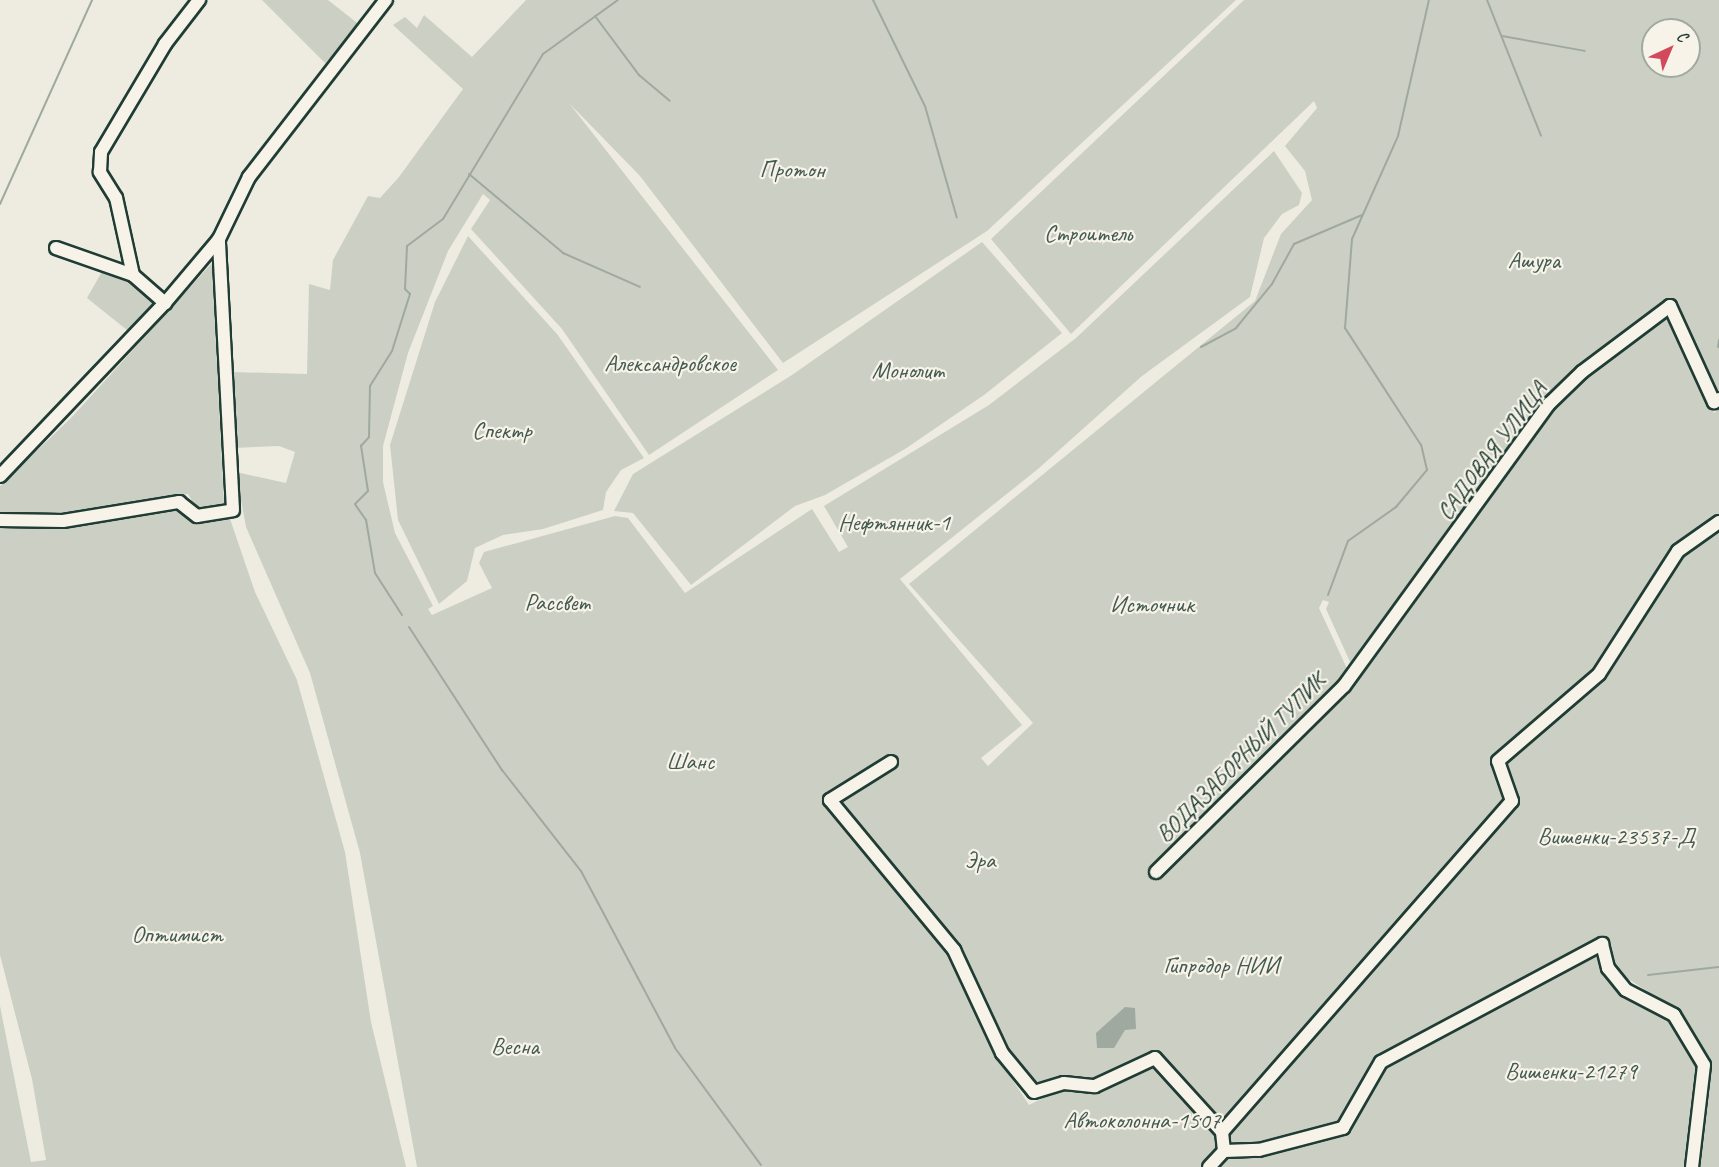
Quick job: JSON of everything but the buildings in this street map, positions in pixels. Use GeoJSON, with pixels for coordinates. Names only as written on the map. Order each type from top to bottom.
{"type":"FeatureCollection","features":[{"type":"Feature","properties":{"kind":"street"},"geometry":{"type":"LineString","coordinates":[[133,275],[116,198],[100,172],[101,152],[165,44],[199,0]]}},
{"type":"Feature","properties":{"kind":"street"},"geometry":{"type":"LineString","coordinates":[[0,476],[165,303],[219,239],[249,177],[386,0]]}},
{"type":"Feature","properties":{"kind":"street"},"geometry":{"type":"LineString","coordinates":[[0,520],[63,521],[179,502],[197,516],[233,510],[219,239]]}},
{"type":"Feature","properties":{"kind":"street"},"geometry":{"type":"LineString","coordinates":[[56,248],[133,275],[165,303]]}},
{"type":"Feature","properties":{"kind":"street","name":"САДОВАЯ УЛИЦА"},"geometry":{"type":"LineString","coordinates":[[1353,673],[1549,404],[1582,372],[1670,306],[1717,401]]}},
{"type":"Feature","properties":{"kind":"street"},"geometry":{"type":"LineString","coordinates":[[1222,1131],[1512,801],[1498,761],[1599,674],[1678,552],[1719,522]]}},
{"type":"Feature","properties":{"kind":"street","name":"ВОДАЗАБОРНЫЙ ТУПИК"},"geometry":{"type":"LineString","coordinates":[[1156,872],[1353,673]]}},
{"type":"Feature","properties":{"kind":"street"},"geometry":{"type":"LineString","coordinates":[[891,762],[830,800],[954,950],[972,1000],[1002,1053],[1034,1092],[1064,1083],[1095,1086],[1155,1058],[1222,1131],[1224,1151]]}},
{"type":"Feature","properties":{"kind":"street"},"geometry":{"type":"LineString","coordinates":[[1209,1167],[1224,1151],[1259,1150],[1344,1128],[1381,1062],[1602,944],[1608,968],[1626,990],[1674,1015],[1704,1065],[1692,1167]]}},
{"type":"Feature","properties":{"kind":"green space"},"geometry":{"type":"Polygon","coordinates":[[[262,0],[328,0],[361,26],[325,63],[262,0]]]}},
{"type":"Feature","properties":{"kind":"green space"},"geometry":{"type":"Polygon","coordinates":[[[526,0],[1236,0],[987,231],[783,363],[640,176],[569,103],[778,370],[649,455],[562,329],[471,229],[490,200],[483,194],[448,251],[408,353],[383,446],[383,482],[395,533],[433,606],[428,609],[432,615],[492,588],[479,563],[484,552],[615,516],[628,518],[685,593],[812,509],[839,552],[848,547],[824,506],[989,405],[1076,338],[1274,151],[1302,193],[1299,205],[1282,214],[1264,238],[1250,297],[1142,376],[1038,469],[900,579],[1022,725],[981,758],[988,766],[1033,723],[909,584],[1255,301],[1281,234],[1312,200],[1305,171],[1285,146],[1317,108],[1314,101],[1071,334],[991,239],[1244,0],[1719,0],[1719,392],[1711,387],[1674,301],[1587,364],[1351,664],[1326,609],[1329,602],[1323,600],[1319,608],[1349,673],[1150,876],[1156,880],[1325,714],[1558,405],[1596,368],[1670,314],[1714,413],[1719,409],[1719,518],[1677,547],[1600,669],[1498,757],[1492,767],[1507,801],[1224,1123],[1155,1054],[1089,1081],[1073,1076],[1035,1083],[1000,1043],[961,956],[836,803],[896,765],[892,759],[824,800],[952,957],[992,1049],[1029,1105],[1066,1087],[1094,1093],[1154,1063],[1219,1135],[1218,1154],[1205,1167],[417,1167],[360,853],[310,673],[246,527],[236,472],[286,483],[295,452],[279,446],[234,448],[231,372],[307,374],[309,284],[330,290],[333,260],[368,196],[380,198],[399,177],[463,89],[393,25],[405,17],[417,28],[424,15],[472,57],[526,0]]]}},
{"type":"Feature","properties":{"kind":"green space","name":"Спектр"},"geometry":{"type":"Polygon","coordinates":[[[468,236],[557,334],[644,458],[621,470],[606,492],[603,510],[543,529],[503,535],[475,548],[467,581],[439,604],[398,520],[390,445],[435,302],[468,236]]]}},
{"type":"Feature","properties":{"kind":"green space","name":"Монолит"},"geometry":{"type":"Polygon","coordinates":[[[982,242],[1062,333],[984,395],[905,449],[825,495],[795,506],[691,585],[633,513],[614,511],[633,474],[792,375],[982,242]]]}},
{"type":"Feature","properties":{"kind":"green space"},"geometry":{"type":"Polygon","coordinates":[[[212,263],[224,503],[212,511],[195,506],[188,494],[65,515],[0,517],[0,486],[71,418],[212,263]]]}},
{"type":"Feature","properties":{"kind":"green space"},"geometry":{"type":"Polygon","coordinates":[[[104,268],[127,276],[155,301],[127,330],[87,298],[104,268]]]}},
{"type":"Feature","properties":{"kind":"green space","name":"Оптимист"},"geometry":{"type":"Polygon","coordinates":[[[175,508],[195,524],[228,513],[255,592],[297,680],[345,852],[371,1022],[406,1167],[0,1167],[0,1006],[31,1162],[46,1160],[32,1079],[0,955],[0,525],[175,508]]]}},
{"type":"Feature","properties":{"kind":"green space","name":"Вишенки-23537-Д"},"geometry":{"type":"Polygon","coordinates":[[[1719,526],[1719,1167],[1696,1167],[1707,1065],[1693,1032],[1676,1010],[1610,967],[1606,944],[1378,1060],[1342,1123],[1261,1146],[1229,1144],[1230,1126],[1306,1049],[1518,803],[1503,765],[1509,754],[1526,746],[1606,673],[1680,553],[1719,526]]]}},
{"type":"Feature","properties":{"kind":"green space","name":"Вишенки-21279"},"geometry":{"type":"Polygon","coordinates":[[[1597,949],[1604,967],[1669,1019],[1696,1065],[1698,1098],[1685,1167],[1216,1167],[1224,1158],[1345,1134],[1383,1067],[1597,949]]]}},
{"type":"Feature","properties":{"kind":"shaded area"},"geometry":{"type":"Polygon","coordinates":[[[1125,1007],[1135,1008],[1136,1029],[1125,1030],[1114,1048],[1097,1048],[1096,1033],[1125,1007]]]}},
{"type":"Feature","properties":{"kind":"waterway"},"geometry":{"type":"LineString","coordinates":[[0,204],[92,0]]}},
{"type":"Feature","properties":{"kind":"waterway"},"geometry":{"type":"LineString","coordinates":[[402,615],[375,573],[366,520],[355,504],[368,491],[361,446],[369,437],[370,386],[392,351],[410,294],[405,289],[407,246],[443,219],[543,54],[618,0]]}},
{"type":"Feature","properties":{"kind":"waterway"},"geometry":{"type":"LineString","coordinates":[[873,0],[925,106],[957,218]]}},
{"type":"Feature","properties":{"kind":"waterway"},"geometry":{"type":"LineString","coordinates":[[1328,595],[1348,541],[1396,507],[1427,470],[1421,445],[1345,328],[1352,239],[1398,136],[1429,0]]}},
{"type":"Feature","properties":{"kind":"waterway"},"geometry":{"type":"LineString","coordinates":[[1487,0],[1541,136]]}},
{"type":"Feature","properties":{"kind":"waterway"},"geometry":{"type":"LineString","coordinates":[[595,16],[639,75],[670,101]]}},
{"type":"Feature","properties":{"kind":"waterway"},"geometry":{"type":"LineString","coordinates":[[1502,36],[1585,51]]}},
{"type":"Feature","properties":{"kind":"waterway"},"geometry":{"type":"LineString","coordinates":[[469,174],[563,253],[640,287]]}},
{"type":"Feature","properties":{"kind":"waterway"},"geometry":{"type":"LineString","coordinates":[[1201,347],[1236,328],[1272,284],[1294,244],[1362,215]]}},
{"type":"Feature","properties":{"kind":"waterway"},"geometry":{"type":"LineString","coordinates":[[1718,347],[1719,340]]}},
{"type":"Feature","properties":{"kind":"waterway"},"geometry":{"type":"LineString","coordinates":[[409,627],[502,770],[581,871],[675,1048],[761,1165]]}},
{"type":"Feature","properties":{"kind":"waterway"},"geometry":{"type":"LineString","coordinates":[[1648,975],[1719,967]]}},
{"type":"Feature","properties":{"kind":"park label","name":"Протон"},"geometry":{"type":"Point","coordinates":[792,170]}},
{"type":"Feature","properties":{"kind":"park label","name":"Строитель"},"geometry":{"type":"Point","coordinates":[1088,234]}},
{"type":"Feature","properties":{"kind":"park label","name":"Ашура"},"geometry":{"type":"Point","coordinates":[1534,261]}},
{"type":"Feature","properties":{"kind":"park label","name":"Александровское"},"geometry":{"type":"Point","coordinates":[670,364]}},
{"type":"Feature","properties":{"kind":"park label","name":"Нефтянник-1"},"geometry":{"type":"Point","coordinates":[894,523]}},
{"type":"Feature","properties":{"kind":"park label","name":"Рассвет"},"geometry":{"type":"Point","coordinates":[557,603]}},
{"type":"Feature","properties":{"kind":"park label","name":"Источник"},"geometry":{"type":"Point","coordinates":[1152,605]}},
{"type":"Feature","properties":{"kind":"park label","name":"Шанс"},"geometry":{"type":"Point","coordinates":[690,762]}},
{"type":"Feature","properties":{"kind":"park label","name":"Эра"},"geometry":{"type":"Point","coordinates":[980,861]}},
{"type":"Feature","properties":{"kind":"park label","name":"Гипродор НИИ"},"geometry":{"type":"Point","coordinates":[1221,966]}},
{"type":"Feature","properties":{"kind":"park label","name":"Весна"},"geometry":{"type":"Point","coordinates":[515,1047]}},
{"type":"Feature","properties":{"kind":"park label","name":"Автоколонна-1507"},"geometry":{"type":"Point","coordinates":[1142,1121]}}]}
